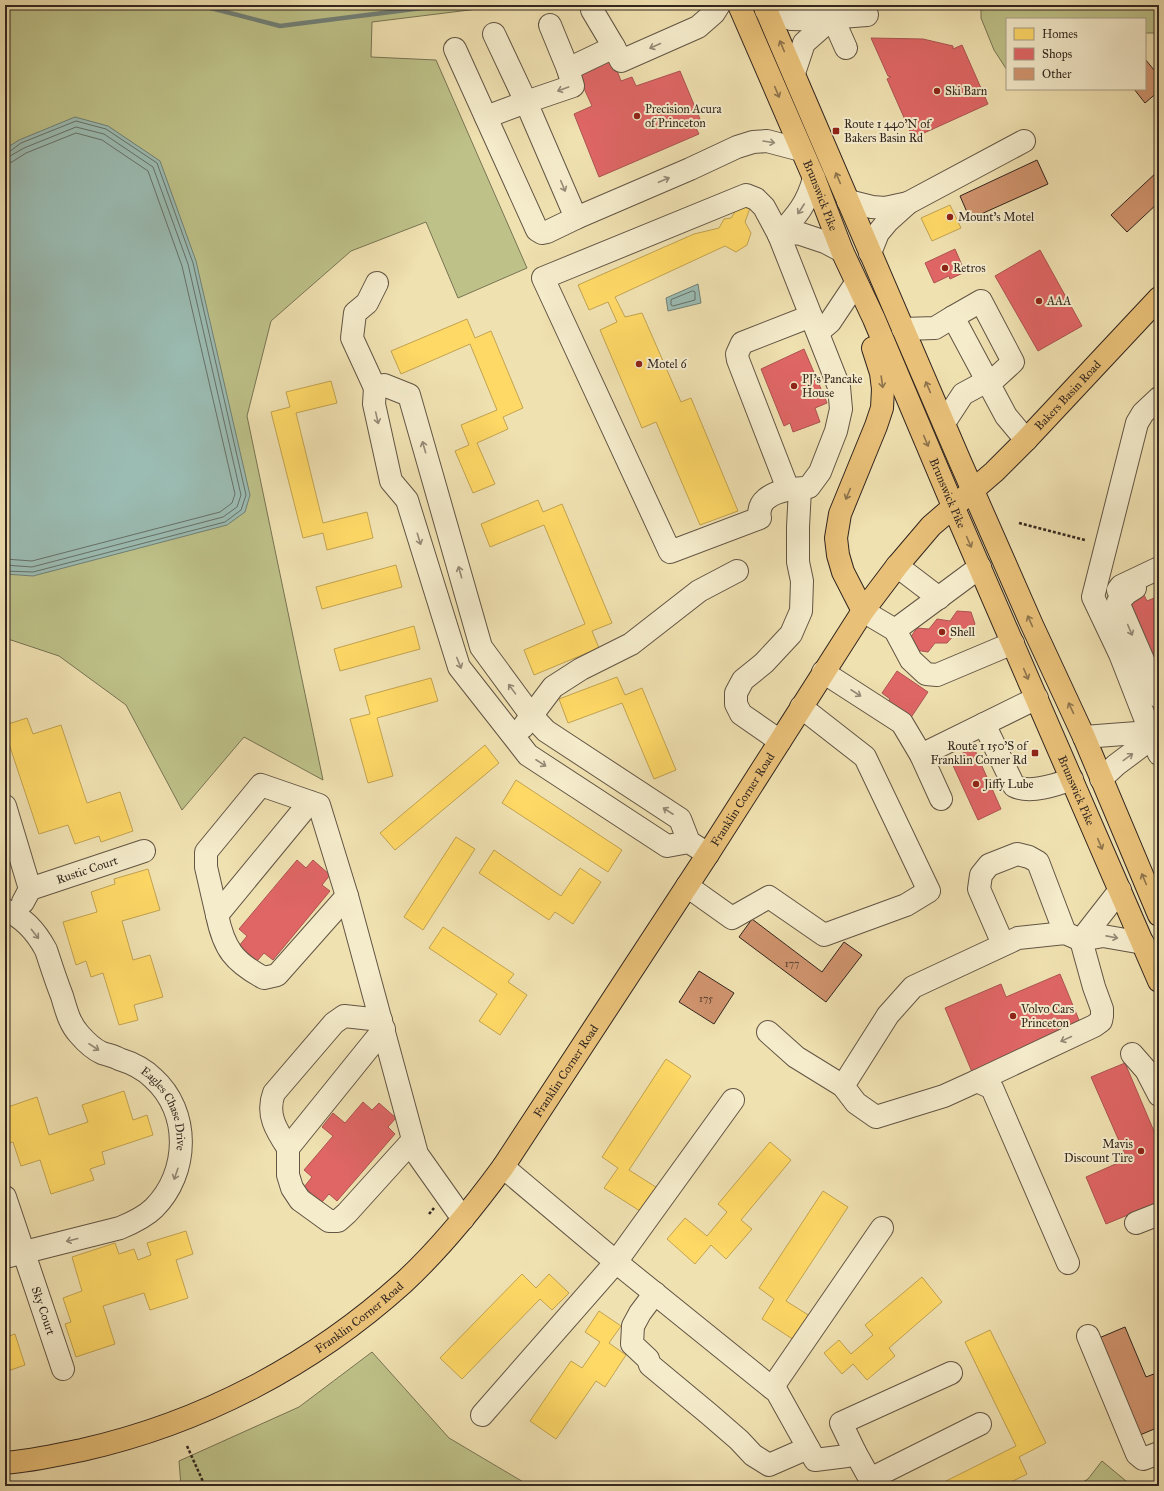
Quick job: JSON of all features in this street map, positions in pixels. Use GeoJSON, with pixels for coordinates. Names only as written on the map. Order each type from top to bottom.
{"type":"FeatureCollection","features":[{"type":"Feature","properties":{"kind":"main road","name":"Brunswick Pike"},"geometry":{"type":"LineString","coordinates":[[740,5],[814,178],[842,251],[874,319],[953,506],[1159,981]]}},
{"type":"Feature","properties":{"kind":"main road","name":"Brunswick Pike"},"geometry":{"type":"LineString","coordinates":[[765,7],[973,490],[1102,779],[1159,915]]}},
{"type":"Feature","properties":{"kind":"main road"},"geometry":{"type":"LineString","coordinates":[[842,251],[881,373],[884,399],[880,417],[844,503],[836,532],[836,545],[840,564],[862,611]]}},
{"type":"Feature","properties":{"kind":"main road","name":"Bakers Basin Road"},"geometry":{"type":"LineString","coordinates":[[973,490],[994,472],[1026,440],[1159,298]]}},
{"type":"Feature","properties":{"kind":"main road","name":"Franklin Corner Road"},"geometry":{"type":"LineString","coordinates":[[5,1462],[62,1454],[109,1444],[155,1430],[200,1413],[244,1393],[287,1369],[328,1343],[366,1314],[408,1278],[438,1248],[477,1203],[503,1167],[708,854],[862,611],[931,526],[973,490]]}},
{"type":"Feature","properties":{"kind":"street"},"geometry":{"type":"LineString","coordinates":[[592,10],[621,60],[698,27],[714,13],[719,5]]}},
{"type":"Feature","properties":{"kind":"street"},"geometry":{"type":"LineString","coordinates":[[765,7],[791,19],[830,20],[840,17],[867,15]]}},
{"type":"Feature","properties":{"kind":"street"},"geometry":{"type":"LineString","coordinates":[[830,20],[838,30],[846,48]]}},
{"type":"Feature","properties":{"kind":"street"},"geometry":{"type":"LineString","coordinates":[[794,74],[804,43],[830,20]]}},
{"type":"Feature","properties":{"kind":"street"},"geometry":{"type":"LineString","coordinates":[[486,117],[573,86],[568,69],[550,25]]}},
{"type":"Feature","properties":{"kind":"street"},"geometry":{"type":"LineString","coordinates":[[494,34],[526,102],[576,218]]}},
{"type":"Feature","properties":{"kind":"street"},"geometry":{"type":"LineString","coordinates":[[568,69],[614,47]]}},
{"type":"Feature","properties":{"kind":"street"},"geometry":{"type":"LineString","coordinates":[[455,49],[537,230],[542,233],[748,143],[767,141],[801,150]]}},
{"type":"Feature","properties":{"kind":"street"},"geometry":{"type":"LineString","coordinates":[[848,201],[872,207],[885,208],[908,202],[1024,141]]}},
{"type":"Feature","properties":{"kind":"street"},"geometry":{"type":"LineString","coordinates":[[779,235],[803,208],[814,178]]}},
{"type":"Feature","properties":{"kind":"street"},"geometry":{"type":"LineString","coordinates":[[746,195],[756,199],[764,207],[779,235],[814,324],[839,387],[841,409],[836,431],[820,472],[809,487],[794,489],[769,496],[760,504],[758,512],[760,518],[670,552],[543,278],[746,195]]}},
{"type":"Feature","properties":{"kind":"street"},"geometry":{"type":"LineString","coordinates":[[870,253],[878,233],[908,202]]}},
{"type":"Feature","properties":{"kind":"street"},"geometry":{"type":"LineString","coordinates":[[779,235],[798,233],[825,242],[842,251]]}},
{"type":"Feature","properties":{"kind":"street"},"geometry":{"type":"LineString","coordinates":[[377,283],[366,303],[355,312],[352,338],[375,388],[374,404],[391,481],[407,500],[409,505],[459,667],[528,754],[667,846],[689,842]]}},
{"type":"Feature","properties":{"kind":"street"},"geometry":{"type":"LineString","coordinates":[[780,741],[741,714],[736,704],[736,693],[743,680],[764,663],[790,634],[801,611],[802,581],[798,562],[798,527],[794,489],[748,388],[737,354],[742,343],[814,324],[830,322],[854,286]]}},
{"type":"Feature","properties":{"kind":"street"},"geometry":{"type":"LineString","coordinates":[[903,328],[935,328],[981,301],[1013,362],[988,382],[963,394],[944,423]]}},
{"type":"Feature","properties":{"kind":"street"},"geometry":{"type":"LineString","coordinates":[[954,316],[1006,416],[1026,440]]}},
{"type":"Feature","properties":{"kind":"street"},"geometry":{"type":"LineString","coordinates":[[375,388],[384,385],[409,395],[481,647],[532,715],[546,731],[680,819],[689,842],[708,854]]}},
{"type":"Feature","properties":{"kind":"street"},"geometry":{"type":"LineString","coordinates":[[1159,398],[1142,414],[1137,423],[1093,597],[1155,730],[1159,754]]}},
{"type":"Feature","properties":{"kind":"street"},"geometry":{"type":"LineString","coordinates":[[409,505],[439,500]]}},
{"type":"Feature","properties":{"kind":"street"},"geometry":{"type":"LineString","coordinates":[[897,566],[939,598]]}},
{"type":"Feature","properties":{"kind":"street"},"geometry":{"type":"LineString","coordinates":[[895,630],[980,567]]}},
{"type":"Feature","properties":{"kind":"street"},"geometry":{"type":"LineString","coordinates":[[1159,568],[1121,586],[1117,591],[1116,597],[1159,697]]}},
{"type":"Feature","properties":{"kind":"street"},"geometry":{"type":"LineString","coordinates":[[515,737],[553,686],[581,669],[631,644],[699,591],[737,572]]}},
{"type":"Feature","properties":{"kind":"street"},"geometry":{"type":"LineString","coordinates":[[1118,602],[1127,593],[1135,588]]}},
{"type":"Feature","properties":{"kind":"street"},"geometry":{"type":"LineString","coordinates":[[439,603],[467,597]]}},
{"type":"Feature","properties":{"kind":"street"},"geometry":{"type":"LineString","coordinates":[[862,611],[895,630],[911,660],[926,674],[936,675],[1013,643]]}},
{"type":"Feature","properties":{"kind":"street"},"geometry":{"type":"LineString","coordinates":[[823,672],[902,723],[921,755],[940,799]]}},
{"type":"Feature","properties":{"kind":"street"},"geometry":{"type":"LineString","coordinates":[[921,755],[1037,698]]}},
{"type":"Feature","properties":{"kind":"street"},"geometry":{"type":"LineString","coordinates":[[687,886],[732,918],[769,897],[824,935],[906,905],[930,891],[865,757],[801,707]]}},
{"type":"Feature","properties":{"kind":"street"},"geometry":{"type":"LineString","coordinates":[[984,724],[1014,786],[1021,789],[1051,787],[1072,779]]}},
{"type":"Feature","properties":{"kind":"street"},"geometry":{"type":"LineString","coordinates":[[1084,738],[1155,730]]}},
{"type":"Feature","properties":{"kind":"street"},"geometry":{"type":"LineString","coordinates":[[1102,779],[1116,765],[1144,744],[1155,730]]}},
{"type":"Feature","properties":{"kind":"street"},"geometry":{"type":"LineString","coordinates":[[566,779],[583,754]]}},
{"type":"Feature","properties":{"kind":"street"},"geometry":{"type":"LineString","coordinates":[[347,896],[277,975],[264,978],[247,969],[233,956],[225,941],[220,929],[206,867],[206,852],[261,785],[319,805],[347,896],[376,1023],[414,1140],[417,1154],[463,1219]]}},
{"type":"Feature","properties":{"kind":"street"},"geometry":{"type":"LineString","coordinates":[[621,815],[637,790]]}},
{"type":"Feature","properties":{"kind":"street"},"geometry":{"type":"LineString","coordinates":[[217,915],[310,802]]}},
{"type":"Feature","properties":{"kind":"street"},"geometry":{"type":"LineString","coordinates":[[5,806],[30,889],[10,913]]}},
{"type":"Feature","properties":{"kind":"street","name":"Rustic Court"},"geometry":{"type":"LineString","coordinates":[[30,889],[144,851]]}},
{"type":"Feature","properties":{"kind":"street"},"geometry":{"type":"LineString","coordinates":[[768,1032],[796,1057],[843,1086],[856,1103],[876,1117],[944,1096],[1094,1026],[1101,1021],[1102,1009],[1094,987],[1073,936],[1038,862],[1029,857],[1017,854],[989,865],[981,875],[979,889],[1003,944]]}},
{"type":"Feature","properties":{"kind":"street"},"geometry":{"type":"LineString","coordinates":[[1073,936],[1120,890]]}},
{"type":"Feature","properties":{"kind":"street","name":"Eagles Chase Drive"},"geometry":{"type":"LineString","coordinates":[[10,913],[31,928],[46,950],[70,1020],[78,1033],[88,1044],[102,1053],[139,1067],[154,1078],[166,1092],[174,1107],[180,1125],[182,1144],[180,1160],[175,1178],[167,1193],[154,1208],[137,1220],[120,1228],[14,1255]]}},
{"type":"Feature","properties":{"kind":"street"},"geometry":{"type":"LineString","coordinates":[[843,1086],[888,1015],[913,987],[1003,944],[1018,938],[1073,936],[1103,936],[1143,943]]}},
{"type":"Feature","properties":{"kind":"street"},"geometry":{"type":"LineString","coordinates":[[376,1023],[344,1016],[334,1023],[274,1093],[270,1102],[271,1111],[276,1131],[288,1148],[288,1175],[292,1188],[300,1200],[328,1221],[338,1221],[348,1213],[414,1140]]}},
{"type":"Feature","properties":{"kind":"street"},"geometry":{"type":"LineString","coordinates":[[288,1148],[368,1048],[376,1023]]}},
{"type":"Feature","properties":{"kind":"street"},"geometry":{"type":"LineString","coordinates":[[1132,1054],[1146,1070],[1159,1095]]}},
{"type":"Feature","properties":{"kind":"street"},"geometry":{"type":"LineString","coordinates":[[978,1081],[992,1088],[1068,1263]]}},
{"type":"Feature","properties":{"kind":"street"},"geometry":{"type":"LineString","coordinates":[[482,1415],[616,1262],[733,1100]]}},
{"type":"Feature","properties":{"kind":"street"},"geometry":{"type":"LineString","coordinates":[[503,1167],[616,1262],[777,1392],[811,1454]]}},
{"type":"Feature","properties":{"kind":"street","name":"Sky Court"},"geometry":{"type":"LineString","coordinates":[[5,1197],[14,1255],[63,1368]]}},
{"type":"Feature","properties":{"kind":"street"},"geometry":{"type":"LineString","coordinates":[[1136,1223],[1159,1214]]}},
{"type":"Feature","properties":{"kind":"street"},"geometry":{"type":"LineString","coordinates":[[772,1388],[882,1228]]}},
{"type":"Feature","properties":{"kind":"street"},"geometry":{"type":"LineString","coordinates":[[655,1293],[640,1312],[633,1326],[632,1344],[648,1359],[650,1365],[715,1419],[739,1440],[753,1455],[770,1465],[811,1454],[847,1456],[855,1452]]}},
{"type":"Feature","properties":{"kind":"street"},"geometry":{"type":"LineString","coordinates":[[1088,1336],[1137,1454],[1143,1459],[1159,1453]]}},
{"type":"Feature","properties":{"kind":"street"},"geometry":{"type":"LineString","coordinates":[[951,1373],[841,1423],[870,1479],[980,1424]]}},
{"type":"Feature","properties":{"kind":"path"},"geometry":{"type":"LineString","coordinates":[[1019,523],[1085,540]]}},
{"type":"Feature","properties":{"kind":"path"},"geometry":{"type":"LineString","coordinates":[[187,1446],[205,1486]]}},
{"type":"Feature","properties":{"kind":"green space"},"geometry":{"type":"Polygon","coordinates":[[[5,5],[510,5],[372,22],[371,57],[436,60],[527,268],[458,298],[426,222],[351,251],[271,321],[247,416],[323,780],[244,737],[182,810],[126,705],[59,656],[5,638],[5,5]]]}},
{"type":"Feature","properties":{"kind":"green space"},"geometry":{"type":"Polygon","coordinates":[[[981,5],[1159,5],[1159,33],[1146,33],[1146,18],[1006,18],[1006,68],[994,50],[981,18],[981,5]]]}},
{"type":"Feature","properties":{"kind":"green space"},"geometry":{"type":"Polygon","coordinates":[[[372,1352],[449,1438],[530,1486],[181,1486],[179,1461],[299,1407],[372,1352]]]}},
{"type":"Feature","properties":{"kind":"green space"},"geometry":{"type":"Polygon","coordinates":[[[1102,1461],[1132,1486],[1076,1486],[1088,1479],[1102,1461]]]}},
{"type":"Feature","properties":{"kind":"water"},"geometry":{"type":"Polygon","coordinates":[[[75,117],[108,126],[160,161],[196,261],[250,495],[245,512],[227,525],[33,576],[5,574],[5,149],[19,140],[75,117]]]}},
{"type":"Feature","properties":{"kind":"water"},"geometry":{"type":"Polygon","coordinates":[[[698,284],[701,303],[668,311],[666,298],[698,284]]]}},
{"type":"Feature","properties":{"kind":"building: Homes","name":"Motel 6"},"geometry":{"type":"Polygon","coordinates":[[[740,204],[750,208],[745,222],[751,233],[747,245],[736,252],[725,246],[615,297],[625,317],[642,313],[681,402],[691,398],[738,511],[700,525],[656,422],[642,428],[600,330],[617,322],[608,302],[589,310],[578,285],[694,234],[719,228],[724,219],[731,218],[740,204]]]}},
{"type":"Feature","properties":{"kind":"building: Homes"},"geometry":{"type":"Polygon","coordinates":[[[950,205],[961,228],[932,241],[921,218],[950,205]]]}},
{"type":"Feature","properties":{"kind":"building: Homes"},"geometry":{"type":"Polygon","coordinates":[[[467,319],[475,338],[491,331],[523,408],[503,417],[508,429],[477,443],[495,484],[473,493],[455,451],[469,445],[461,425],[497,410],[470,344],[401,374],[391,351],[467,319]]]}},
{"type":"Feature","properties":{"kind":"building: Homes"},"geometry":{"type":"Polygon","coordinates":[[[331,381],[337,403],[296,413],[323,523],[367,512],[373,538],[327,550],[323,533],[303,538],[271,412],[290,407],[286,392],[331,381]]]}},
{"type":"Feature","properties":{"kind":"building: Homes"},"geometry":{"type":"Polygon","coordinates":[[[538,500],[543,512],[562,504],[612,623],[592,631],[599,648],[534,675],[524,650],[585,624],[544,525],[490,547],[481,524],[538,500]]]}},
{"type":"Feature","properties":{"kind":"building: Homes"},"geometry":{"type":"Polygon","coordinates":[[[396,565],[402,587],[322,609],[316,587],[396,565]]]}},
{"type":"Feature","properties":{"kind":"building: Homes"},"geometry":{"type":"Polygon","coordinates":[[[414,626],[420,649],[340,671],[334,649],[414,626]]]}},
{"type":"Feature","properties":{"kind":"building: Homes"},"geometry":{"type":"Polygon","coordinates":[[[617,677],[625,695],[642,688],[676,770],[654,779],[622,703],[568,723],[559,699],[617,677]]]}},
{"type":"Feature","properties":{"kind":"building: Homes"},"geometry":{"type":"Polygon","coordinates":[[[431,678],[438,701],[377,718],[393,776],[368,783],[350,719],[370,714],[365,696],[431,678]]]}},
{"type":"Feature","properties":{"kind":"building: Homes"},"geometry":{"type":"Polygon","coordinates":[[[27,718],[33,734],[61,725],[87,803],[120,792],[133,831],[101,842],[99,836],[75,844],[68,825],[39,834],[5,732],[5,725],[27,718]]]}},
{"type":"Feature","properties":{"kind":"building: Homes"},"geometry":{"type":"Polygon","coordinates":[[[485,745],[499,763],[395,850],[380,833],[485,745]]]}},
{"type":"Feature","properties":{"kind":"building: Homes"},"geometry":{"type":"Polygon","coordinates":[[[516,780],[622,850],[608,872],[502,803],[516,780]]]}},
{"type":"Feature","properties":{"kind":"building: Homes"},"geometry":{"type":"Polygon","coordinates":[[[456,837],[475,849],[423,930],[404,917],[456,837]]]}},
{"type":"Feature","properties":{"kind":"building: Homes"},"geometry":{"type":"Polygon","coordinates":[[[494,850],[561,896],[580,868],[601,882],[573,924],[555,912],[549,920],[479,873],[494,850]]]}},
{"type":"Feature","properties":{"kind":"building: Homes"},"geometry":{"type":"Polygon","coordinates":[[[148,869],[160,910],[122,921],[133,960],[150,955],[163,997],[134,1005],[138,1020],[119,1025],[103,973],[91,977],[86,961],[76,965],[63,922],[97,912],[91,892],[115,884],[114,879],[148,869]]]}},
{"type":"Feature","properties":{"kind":"building: Homes"},"geometry":{"type":"Polygon","coordinates":[[[443,927],[514,974],[508,982],[527,995],[500,1035],[479,1021],[497,994],[429,948],[443,927]]]}},
{"type":"Feature","properties":{"kind":"building: Homes"},"geometry":{"type":"Polygon","coordinates":[[[666,1059],[691,1076],[629,1170],[659,1189],[643,1213],[604,1188],[618,1168],[602,1157],[666,1059]]]}},
{"type":"Feature","properties":{"kind":"building: Homes"},"geometry":{"type":"Polygon","coordinates":[[[124,1091],[133,1120],[147,1115],[153,1135],[102,1152],[105,1164],[90,1169],[94,1180],[51,1194],[40,1160],[21,1166],[13,1142],[7,1144],[5,1138],[5,1108],[37,1097],[49,1135],[88,1122],[82,1105],[124,1091]]]}},
{"type":"Feature","properties":{"kind":"building: Homes"},"geometry":{"type":"Polygon","coordinates":[[[770,1142],[791,1160],[741,1220],[752,1229],[726,1259],[711,1245],[695,1264],[667,1239],[685,1218],[707,1236],[727,1212],[718,1204],[770,1142]]]}},
{"type":"Feature","properties":{"kind":"building: Homes"},"geometry":{"type":"Polygon","coordinates":[[[823,1191],[848,1207],[786,1301],[810,1316],[794,1340],[762,1319],[774,1299],[759,1288],[823,1191]]]}},
{"type":"Feature","properties":{"kind":"building: Homes"},"geometry":{"type":"Polygon","coordinates":[[[186,1231],[193,1254],[176,1260],[188,1298],[150,1310],[144,1293],[103,1306],[115,1344],[76,1357],[65,1324],[71,1322],[63,1298],[82,1291],[72,1257],[115,1243],[119,1254],[134,1249],[138,1260],[151,1255],[147,1243],[186,1231]]]}},
{"type":"Feature","properties":{"kind":"building: Homes"},"geometry":{"type":"Polygon","coordinates":[[[522,1274],[536,1288],[549,1274],[569,1293],[552,1310],[540,1299],[462,1379],[440,1358],[522,1274]]]}},
{"type":"Feature","properties":{"kind":"building: Homes"},"geometry":{"type":"Polygon","coordinates":[[[922,1277],[942,1302],[889,1348],[895,1356],[867,1380],[853,1364],[842,1374],[824,1353],[839,1340],[851,1354],[873,1335],[865,1325],[922,1277]]]}},
{"type":"Feature","properties":{"kind":"building: Homes"},"geometry":{"type":"Polygon","coordinates":[[[599,1311],[621,1326],[609,1343],[626,1355],[605,1387],[596,1381],[556,1439],[530,1421],[571,1361],[582,1368],[600,1342],[585,1332],[599,1311]]]}},
{"type":"Feature","properties":{"kind":"building: Homes"},"geometry":{"type":"Polygon","coordinates":[[[5,1324],[9,1336],[15,1334],[25,1365],[5,1372],[5,1324]]]}},
{"type":"Feature","properties":{"kind":"building: Homes"},"geometry":{"type":"Polygon","coordinates":[[[990,1330],[1046,1443],[1019,1457],[1027,1474],[1003,1486],[936,1486],[1016,1446],[965,1342],[990,1330]]]}},
{"type":"Feature","properties":{"kind":"building: Shops","name":"Ski Barn"},"geometry":{"type":"Polygon","coordinates":[[[871,38],[923,39],[953,46],[953,49],[962,45],[988,104],[913,138],[887,79],[891,77],[888,76],[871,38]]]}},
{"type":"Feature","properties":{"kind":"building: Shops","name":"Precision Acura of Princeton"},"geometry":{"type":"Polygon","coordinates":[[[613,60],[621,81],[632,77],[636,86],[680,71],[700,119],[693,122],[699,134],[599,177],[574,114],[592,106],[578,75],[613,60]]]}},
{"type":"Feature","properties":{"kind":"building: Shops","name":"Retros"},"geometry":{"type":"Polygon","coordinates":[[[955,249],[965,272],[950,279],[949,276],[934,283],[925,263],[955,249]]]}},
{"type":"Feature","properties":{"kind":"building: Shops","name":"AAA"},"geometry":{"type":"Polygon","coordinates":[[[1040,250],[1082,326],[1038,351],[995,276],[1040,250]]]}},
{"type":"Feature","properties":{"kind":"building: Shops","name":"PJ's Pancake House"},"geometry":{"type":"Polygon","coordinates":[[[804,349],[827,403],[815,408],[820,422],[793,432],[790,423],[784,426],[761,369],[804,349]]]}},
{"type":"Feature","properties":{"kind":"building: Shops"},"geometry":{"type":"Polygon","coordinates":[[[1144,595],[1147,601],[1159,596],[1159,677],[1126,603],[1144,595]]]}},
{"type":"Feature","properties":{"kind":"building: Shops","name":"Shell"},"geometry":{"type":"Polygon","coordinates":[[[957,611],[971,612],[975,624],[967,635],[955,634],[947,643],[935,643],[928,652],[915,650],[910,638],[917,628],[929,629],[937,619],[950,621],[957,611]]]}},
{"type":"Feature","properties":{"kind":"building: Shops"},"geometry":{"type":"Polygon","coordinates":[[[897,671],[928,692],[910,719],[887,703],[890,699],[882,693],[897,671]]]}},
{"type":"Feature","properties":{"kind":"building: Shops","name":"Jiffy Lube"},"geometry":{"type":"Polygon","coordinates":[[[974,748],[1001,809],[978,820],[950,759],[974,748]]]}},
{"type":"Feature","properties":{"kind":"building: Shops"},"geometry":{"type":"Polygon","coordinates":[[[297,860],[306,868],[313,860],[330,875],[322,885],[330,891],[273,960],[264,953],[257,961],[239,946],[247,936],[239,929],[297,860]]]}},
{"type":"Feature","properties":{"kind":"building: Shops","name":"Volvo Cars Princeton"},"geometry":{"type":"Polygon","coordinates":[[[1060,974],[1081,1025],[972,1072],[945,1008],[1001,984],[1006,997],[1060,974]]]}},
{"type":"Feature","properties":{"kind":"building: Shops","name":"Mavis Discount Tire"},"geometry":{"type":"Polygon","coordinates":[[[1125,1063],[1159,1143],[1159,1204],[1148,1209],[1147,1207],[1106,1224],[1086,1177],[1127,1159],[1091,1077],[1125,1063]]]}},
{"type":"Feature","properties":{"kind":"building: Shops"},"geometry":{"type":"Polygon","coordinates":[[[363,1102],[372,1110],[379,1103],[396,1118],[388,1127],[395,1134],[337,1201],[329,1194],[322,1202],[304,1187],[312,1177],[304,1170],[333,1136],[322,1127],[333,1113],[345,1123],[363,1102]]]}},
{"type":"Feature","properties":{"kind":"building: Other"},"geometry":{"type":"Polygon","coordinates":[[[1146,60],[1159,76],[1159,91],[1145,103],[1135,90],[1146,90],[1146,60]]]}},
{"type":"Feature","properties":{"kind":"building: Other"},"geometry":{"type":"Polygon","coordinates":[[[1037,160],[1048,184],[970,219],[960,196],[1037,160]]]}},
{"type":"Feature","properties":{"kind":"building: Other"},"geometry":{"type":"Polygon","coordinates":[[[1158,171],[1159,202],[1127,232],[1111,215],[1158,171]]]}},
{"type":"Feature","properties":{"kind":"building: Other"},"geometry":{"type":"Polygon","coordinates":[[[752,919],[822,972],[844,942],[862,955],[826,1002],[739,937],[752,919]]]}},
{"type":"Feature","properties":{"kind":"building: Other"},"geometry":{"type":"Polygon","coordinates":[[[699,971],[734,993],[714,1024],[679,1002],[699,971]]]}},
{"type":"Feature","properties":{"kind":"building: Other"},"geometry":{"type":"Polygon","coordinates":[[[1125,1327],[1146,1377],[1159,1372],[1159,1427],[1140,1435],[1099,1338],[1125,1327]]]}},
{"type":"Feature","properties":{"kind":"waterway"},"geometry":{"type":"LineString","coordinates":[[199,5],[280,26],[446,5]]}},
{"type":"Feature","properties":{"kind":"place","name":"Ski Barn"},"geometry":{"type":"Point","coordinates":[937,91]}},
{"type":"Feature","properties":{"kind":"place","name":"Precision Acura of Princeton"},"geometry":{"type":"Point","coordinates":[637,116]}},
{"type":"Feature","properties":{"kind":"place","name":"Route 1 440'N of Bakers Basin Rd"},"geometry":{"type":"Point","coordinates":[836,131]}},
{"type":"Feature","properties":{"kind":"place","name":"Mount's Motel"},"geometry":{"type":"Point","coordinates":[950,217]}},
{"type":"Feature","properties":{"kind":"place","name":"Retros"},"geometry":{"type":"Point","coordinates":[945,268]}},
{"type":"Feature","properties":{"kind":"place","name":"AAA"},"geometry":{"type":"Point","coordinates":[1039,301]}},
{"type":"Feature","properties":{"kind":"place","name":"Motel 6"},"geometry":{"type":"Point","coordinates":[639,364]}},
{"type":"Feature","properties":{"kind":"place","name":"PJ's Pancake House"},"geometry":{"type":"Point","coordinates":[794,386]}},
{"type":"Feature","properties":{"kind":"place","name":"Shell"},"geometry":{"type":"Point","coordinates":[942,632]}},
{"type":"Feature","properties":{"kind":"place","name":"Route 1 150'S of Franklin Corner Rd"},"geometry":{"type":"Point","coordinates":[1035,753]}},
{"type":"Feature","properties":{"kind":"place","name":"Jiffy Lube"},"geometry":{"type":"Point","coordinates":[976,784]}},
{"type":"Feature","properties":{"kind":"place","name":"Volvo Cars Princeton"},"geometry":{"type":"Point","coordinates":[1013,1016]}},
{"type":"Feature","properties":{"kind":"place","name":"Mavis Discount Tire"},"geometry":{"type":"Point","coordinates":[1141,1151]}}]}
